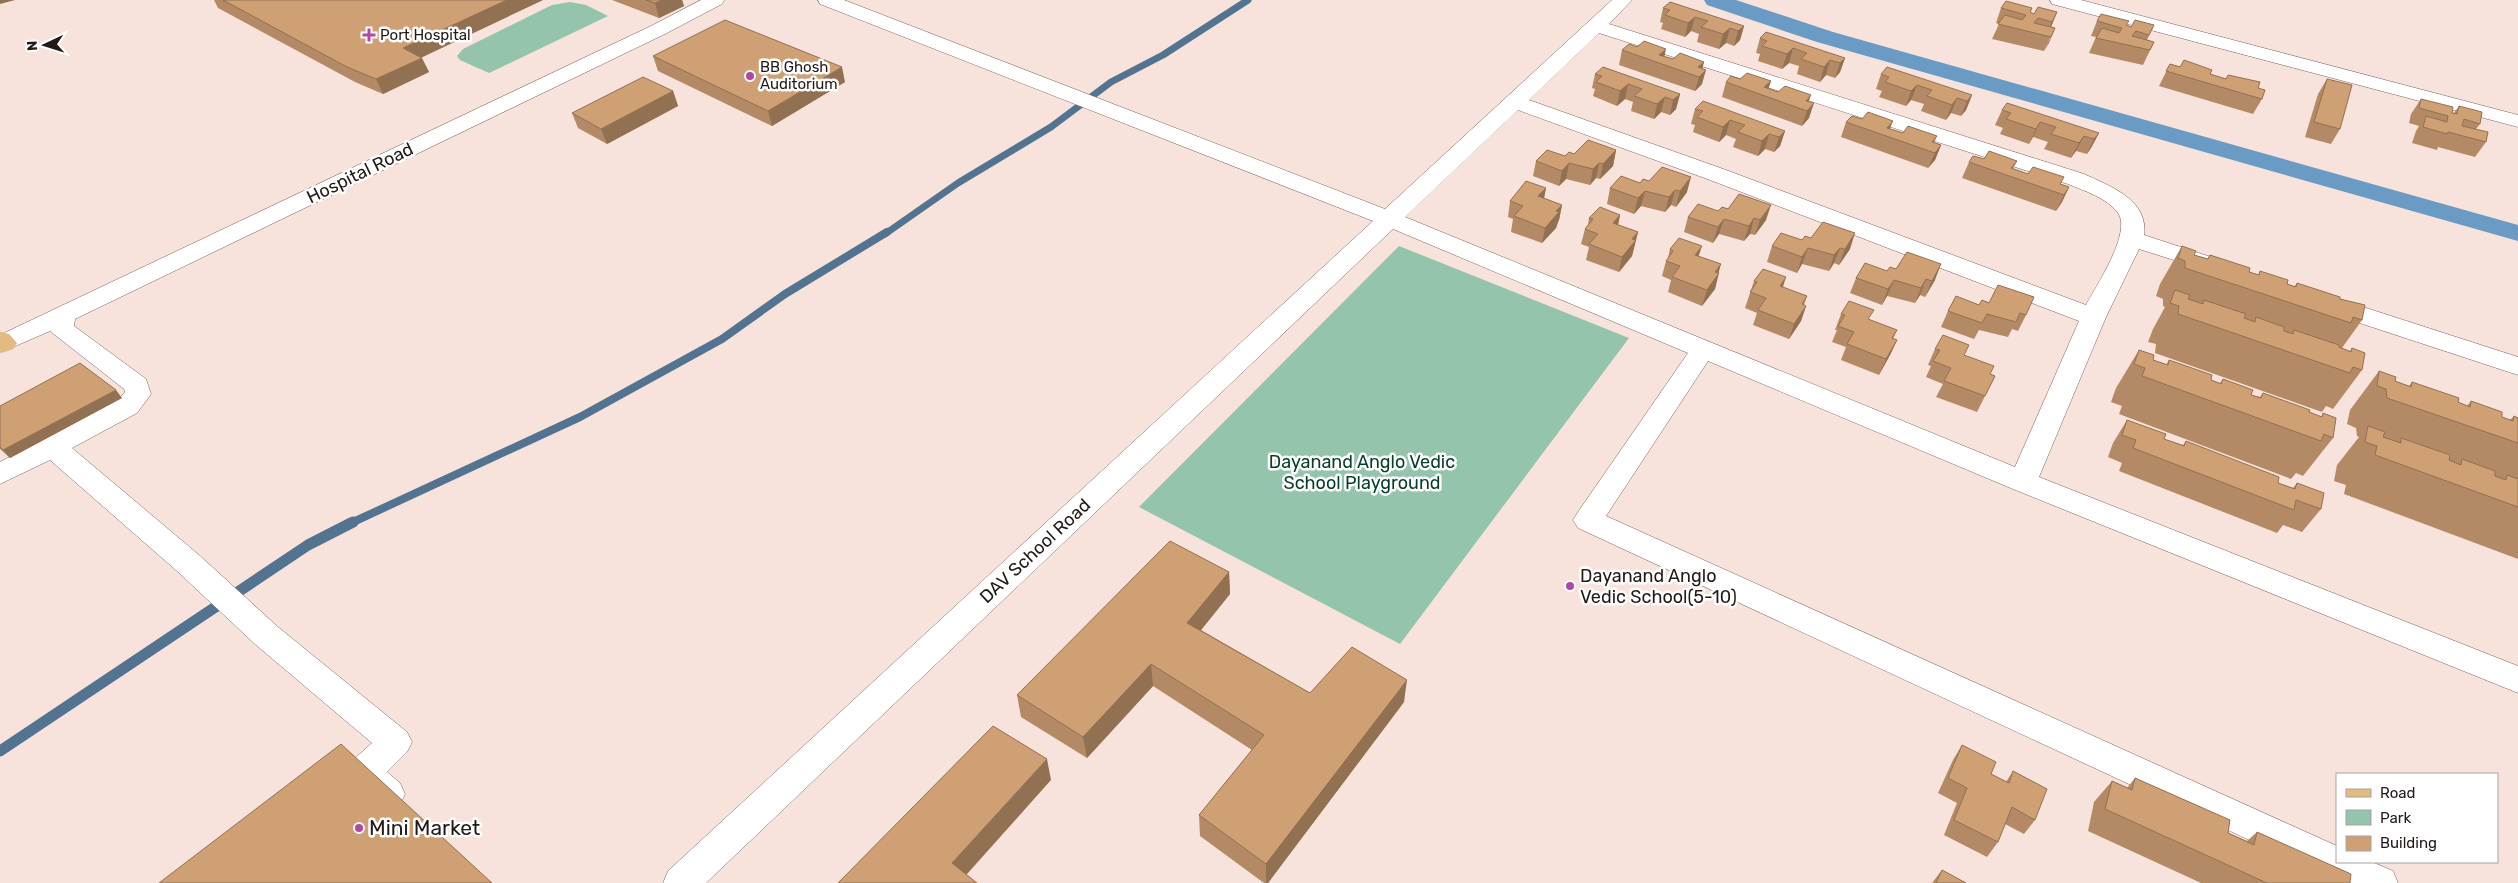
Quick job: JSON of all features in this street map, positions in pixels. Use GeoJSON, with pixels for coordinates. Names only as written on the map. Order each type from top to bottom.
{"type":"FeatureCollection","features":[{"type":"Feature","properties":{"kind":"street","name":"Hospital Road"},"geometry":{"type":"LineString","coordinates":[[1,343],[658,30],[715,0]]}},
{"type":"Feature","properties":{"kind":"street"},"geometry":{"type":"LineString","coordinates":[[827,0],[1064,94],[1389,219],[2023,482],[2518,680]]}},
{"type":"Feature","properties":{"kind":"street","name":"DAV School Road"},"geometry":{"type":"LineString","coordinates":[[687,881],[1624,0]]}},
{"type":"Feature","properties":{"kind":"street"},"geometry":{"type":"LineString","coordinates":[[2058,0],[2518,121]]}},
{"type":"Feature","properties":{"kind":"street"},"geometry":{"type":"LineString","coordinates":[[1596,26],[2076,179],[2123,204],[2132,216],[2136,228],[2093,317],[2023,482]]}},
{"type":"Feature","properties":{"kind":"street"},"geometry":{"type":"LineString","coordinates":[[1514,102],[1718,175],[2093,317]]}},
{"type":"Feature","properties":{"kind":"street"},"geometry":{"type":"LineString","coordinates":[[2132,239],[2236,273]]}},
{"type":"Feature","properties":{"kind":"street"},"geometry":{"type":"LineString","coordinates":[[2302,295],[2518,366]]}},
{"type":"Feature","properties":{"kind":"street"},"geometry":{"type":"LineString","coordinates":[[0,474],[128,406],[138,394],[137,385],[61,329],[61,322],[66,313]]}},
{"type":"Feature","properties":{"kind":"street"},"geometry":{"type":"LineString","coordinates":[[1703,350],[1588,520],[2336,863]]}},
{"type":"Feature","properties":{"kind":"street"},"geometry":{"type":"LineString","coordinates":[[52,446],[188,563],[266,636],[395,742],[364,772],[406,811]]}},
{"type":"Feature","properties":{"kind":"street"},"geometry":{"type":"LineString","coordinates":[[2336,863],[2380,883]]}},
{"type":"Feature","properties":{"kind":"green space"},"geometry":{"type":"Polygon","coordinates":[[[570,2],[586,5],[608,16],[489,73],[460,60],[457,56],[463,49],[552,5],[570,2]]]}},
{"type":"Feature","properties":{"kind":"green space","name":"Dayanand Anglo Vedic School Playground"},"geometry":{"type":"Polygon","coordinates":[[[1399,246],[1629,338],[1400,644],[1139,507],[1399,246]]]}},
{"type":"Feature","properties":{"kind":"building","name":"Port Hospital"},"geometry":{"type":"Polygon","coordinates":[[[223,0],[507,0],[403,48],[422,58],[376,79],[347,67],[223,0]]]}},
{"type":"Feature","properties":{"kind":"building"},"geometry":{"type":"Polygon","coordinates":[[[646,0],[662,0],[655,3],[646,0]]]}},
{"type":"Feature","properties":{"kind":"building"},"geometry":{"type":"Polygon","coordinates":[[[2006,1],[2032,8],[2030,12],[2034,14],[2038,7],[2057,12],[2052,22],[2038,18],[2034,23],[2055,28],[2051,37],[1998,24],[2005,15],[2022,20],[2026,15],[2001,8],[2006,1]]]}},
{"type":"Feature","properties":{"kind":"building"},"geometry":{"type":"Polygon","coordinates":[[[1670,2],[1744,26],[1738,31],[1730,28],[1723,34],[1701,27],[1708,21],[1695,17],[1688,23],[1665,15],[1670,10],[1663,8],[1670,2]]]}},
{"type":"Feature","properties":{"kind":"building"},"geometry":{"type":"Polygon","coordinates":[[[2101,14],[2129,21],[2126,25],[2131,27],[2135,20],[2154,25],[2149,35],[2136,31],[2132,36],[2154,42],[2150,50],[2096,38],[2102,28],[2119,33],[2122,28],[2097,21],[2101,14]]]}},
{"type":"Feature","properties":{"kind":"building","name":"BB Ghosh Auditorium"},"geometry":{"type":"Polygon","coordinates":[[[725,20],[842,67],[768,111],[653,56],[725,20]]]}},
{"type":"Feature","properties":{"kind":"building"},"geometry":{"type":"Polygon","coordinates":[[[1766,32],[1845,58],[1840,63],[1830,60],[1824,67],[1801,59],[1807,53],[1793,48],[1787,54],[1762,46],[1767,41],[1760,38],[1766,32]]]}},
{"type":"Feature","properties":{"kind":"building"},"geometry":{"type":"Polygon","coordinates":[[[1644,41],[1666,49],[1659,55],[1673,59],[1680,53],[1704,62],[1698,67],[1706,70],[1699,77],[1622,50],[1629,44],[1637,47],[1644,41]]]}},
{"type":"Feature","properties":{"kind":"building"},"geometry":{"type":"Polygon","coordinates":[[[2184,60],[2212,70],[2210,74],[2226,79],[2228,75],[2260,82],[2258,88],[2265,90],[2262,99],[2166,71],[2170,64],[2180,67],[2184,60]]]}},
{"type":"Feature","properties":{"kind":"building"},"geometry":{"type":"Polygon","coordinates":[[[1603,67],[1680,94],[1673,100],[1665,97],[1657,104],[1634,96],[1642,89],[1628,84],[1620,91],[1596,82],[1602,76],[1595,74],[1603,67]]]}},
{"type":"Feature","properties":{"kind":"building"},"geometry":{"type":"Polygon","coordinates":[[[1887,67],[1972,95],[1967,101],[1957,98],[1952,105],[1927,96],[1932,90],[1917,85],[1911,91],[1885,82],[1889,77],[1881,74],[1887,67]]]}},
{"type":"Feature","properties":{"kind":"building"},"geometry":{"type":"Polygon","coordinates":[[[1747,73],[1771,81],[1764,87],[1778,92],[1785,86],[1811,95],[1806,101],[1814,103],[1807,111],[1726,82],[1731,76],[1740,79],[1747,73]]]}},
{"type":"Feature","properties":{"kind":"building"},"geometry":{"type":"Polygon","coordinates":[[[643,77],[673,91],[601,129],[572,113],[643,77]]]}},
{"type":"Feature","properties":{"kind":"building"},"geometry":{"type":"Polygon","coordinates":[[[2327,79],[2352,85],[2340,129],[2314,122],[2327,79]]]}},
{"type":"Feature","properties":{"kind":"building"},"geometry":{"type":"Polygon","coordinates":[[[2421,99],[2453,107],[2452,113],[2457,114],[2459,106],[2482,112],[2480,124],[2464,119],[2462,126],[2488,132],[2486,142],[2423,127],[2426,116],[2447,122],[2448,116],[2419,108],[2421,99]]]}},
{"type":"Feature","properties":{"kind":"building"},"geometry":{"type":"Polygon","coordinates":[[[1703,101],[1785,131],[1779,137],[1769,134],[1762,141],[1738,132],[1745,125],[1730,120],[1723,127],[1697,117],[1703,111],[1695,109],[1703,101]]]}},
{"type":"Feature","properties":{"kind":"building"},"geometry":{"type":"Polygon","coordinates":[[[2007,103],[2099,133],[2094,139],[2084,136],[2079,143],[2051,134],[2056,127],[2040,122],[2036,129],[2006,119],[2011,113],[2002,110],[2007,103]]]}},
{"type":"Feature","properties":{"kind":"building"},"geometry":{"type":"Polygon","coordinates":[[[1868,112],[1893,121],[1887,128],[1903,133],[1908,126],[1937,136],[1932,142],[1941,145],[1935,153],[1846,122],[1852,116],[1862,119],[1868,112]]]}},
{"type":"Feature","properties":{"kind":"building"},"geometry":{"type":"Polygon","coordinates":[[[1588,140],[1616,150],[1603,164],[1599,163],[1593,169],[1569,163],[1562,171],[1536,161],[1547,150],[1565,156],[1569,152],[1574,154],[1588,140]]]}},
{"type":"Feature","properties":{"kind":"building"},"geometry":{"type":"Polygon","coordinates":[[[1989,151],[2017,161],[2011,168],[2028,174],[2033,167],[2064,177],[2060,184],[2069,187],[2064,195],[1969,162],[1973,156],[1984,159],[1989,151]]]}},
{"type":"Feature","properties":{"kind":"building"},"geometry":{"type":"Polygon","coordinates":[[[1662,167],[1691,177],[1680,191],[1675,190],[1669,197],[1645,191],[1638,198],[1610,188],[1621,176],[1640,183],[1643,179],[1649,181],[1662,167]]]}},
{"type":"Feature","properties":{"kind":"building"},"geometry":{"type":"Polygon","coordinates":[[[1526,181],[1546,188],[1538,196],[1562,205],[1556,211],[1559,212],[1545,228],[1514,216],[1523,206],[1510,201],[1526,181]]]}},
{"type":"Feature","properties":{"kind":"building"},"geometry":{"type":"Polygon","coordinates":[[[1739,194],[1771,205],[1760,220],[1754,218],[1749,226],[1724,219],[1718,227],[1688,217],[1698,204],[1718,211],[1722,207],[1728,209],[1739,194]]]}},
{"type":"Feature","properties":{"kind":"building"},"geometry":{"type":"Polygon","coordinates":[[[1600,207],[1620,215],[1613,223],[1638,232],[1632,239],[1636,240],[1622,257],[1589,244],[1598,234],[1585,229],[1593,219],[1589,218],[1600,207]]]}},
{"type":"Feature","properties":{"kind":"building"},"geometry":{"type":"Polygon","coordinates":[[[1823,222],[1855,233],[1845,249],[1840,248],[1834,255],[1808,248],[1802,257],[1772,246],[1781,233],[1802,240],[1805,236],[1811,238],[1823,222]]]}},
{"type":"Feature","properties":{"kind":"building"},"geometry":{"type":"Polygon","coordinates":[[[1679,238],[1702,246],[1695,255],[1721,264],[1715,272],[1719,273],[1707,290],[1672,277],[1680,266],[1666,261],[1673,251],[1670,249],[1679,238]]]}},
{"type":"Feature","properties":{"kind":"building"},"geometry":{"type":"Polygon","coordinates":[[[2182,246],[2196,251],[2194,255],[2208,259],[2210,255],[2250,268],[2249,272],[2259,275],[2260,271],[2288,280],[2287,284],[2296,287],[2297,283],[2340,297],[2340,299],[2365,305],[2362,320],[2353,317],[2351,323],[2185,268],[2185,261],[2178,258],[2182,246]]]}},
{"type":"Feature","properties":{"kind":"building"},"geometry":{"type":"Polygon","coordinates":[[[1907,252],[1941,264],[1932,281],[1926,279],[1921,288],[1894,280],[1888,289],[1856,278],[1865,263],[1887,271],[1890,267],[1896,269],[1907,252]]]}},
{"type":"Feature","properties":{"kind":"building"},"geometry":{"type":"Polygon","coordinates":[[[1763,269],[1786,277],[1780,286],[1807,296],[1802,304],[1806,306],[1794,324],[1758,310],[1766,298],[1750,292],[1757,282],[1754,281],[1763,269]]]}},
{"type":"Feature","properties":{"kind":"building"},"geometry":{"type":"Polygon","coordinates":[[[1998,285],[2034,297],[2026,315],[2020,313],[2016,322],[1987,314],[1982,323],[1948,311],[1956,296],[1979,305],[1982,300],[1989,303],[1998,285]]]}},
{"type":"Feature","properties":{"kind":"building"},"geometry":{"type":"Polygon","coordinates":[[[2175,290],[2190,295],[2188,299],[2203,304],[2204,300],[2246,314],[2244,318],[2255,322],[2256,317],[2284,327],[2284,331],[2293,334],[2294,330],[2339,345],[2339,347],[2351,352],[2352,348],[2365,353],[2362,370],[2353,367],[2350,373],[2178,314],[2179,306],[2170,303],[2175,290]]]}},
{"type":"Feature","properties":{"kind":"building"},"geometry":{"type":"Polygon","coordinates":[[[1849,301],[1874,310],[1868,319],[1897,330],[1892,338],[1897,340],[1886,359],[1847,344],[1854,332],[1838,326],[1845,315],[1841,314],[1849,301]]]}},
{"type":"Feature","properties":{"kind":"building"},"geometry":{"type":"Polygon","coordinates":[[[1943,335],[1969,345],[1964,355],[1994,366],[1990,374],[1995,376],[1985,396],[1944,381],[1951,368],[1933,361],[1940,350],[1935,349],[1943,335]]]}},
{"type":"Feature","properties":{"kind":"building"},"geometry":{"type":"Polygon","coordinates":[[[2139,350],[2154,355],[2153,360],[2168,365],[2169,360],[2212,375],[2211,380],[2221,384],[2223,379],[2253,390],[2251,395],[2261,398],[2263,393],[2310,410],[2309,412],[2322,417],[2323,413],[2336,418],[2333,438],[2324,434],[2321,441],[2142,376],[2145,368],[2134,364],[2139,350]]]}},
{"type":"Feature","properties":{"kind":"building"},"geometry":{"type":"Polygon","coordinates":[[[80,363],[116,390],[3,450],[0,447],[0,406],[80,363]]]}},
{"type":"Feature","properties":{"kind":"building"},"geometry":{"type":"Polygon","coordinates":[[[2379,371],[2396,377],[2395,381],[2411,387],[2412,382],[2459,398],[2458,402],[2470,407],[2471,401],[2502,412],[2502,417],[2513,421],[2514,416],[2518,418],[2518,443],[2387,398],[2386,389],[2377,386],[2379,371]]]}},
{"type":"Feature","properties":{"kind":"building"},"geometry":{"type":"Polygon","coordinates":[[[2127,420],[2166,434],[2164,439],[2184,446],[2186,441],[2279,477],[2278,483],[2295,489],[2297,483],[2324,493],[2321,509],[2296,500],[2294,510],[2133,448],[2136,440],[2122,435],[2127,420]]]}},
{"type":"Feature","properties":{"kind":"building"},"geometry":{"type":"Polygon","coordinates":[[[2368,426],[2385,432],[2383,437],[2401,443],[2401,438],[2450,455],[2449,460],[2461,465],[2462,459],[2495,471],[2495,476],[2506,480],[2507,475],[2518,479],[2518,507],[2375,455],[2377,446],[2365,442],[2368,426]]]}},
{"type":"Feature","properties":{"kind":"building"},"geometry":{"type":"Polygon","coordinates":[[[1170,541],[1229,572],[1187,623],[1310,693],[1352,647],[1407,680],[1266,864],[1199,815],[1264,735],[1151,664],[1083,737],[1017,695],[1170,541]]]}},
{"type":"Feature","properties":{"kind":"building"},"geometry":{"type":"Polygon","coordinates":[[[993,726],[1047,759],[952,863],[977,883],[838,883],[993,726]]]}},
{"type":"Feature","properties":{"kind":"building","name":"Mini Market"},"geometry":{"type":"Polygon","coordinates":[[[341,744],[492,883],[159,883],[341,744]]]}},
{"type":"Feature","properties":{"kind":"building"},"geometry":{"type":"Polygon","coordinates":[[[1962,745],[1996,762],[1991,774],[2009,783],[2013,771],[2047,789],[2035,820],[2012,807],[1998,842],[1954,820],[1967,788],[1948,778],[1962,745]]]}},
{"type":"Feature","properties":{"kind":"building"},"geometry":{"type":"Polygon","coordinates":[[[2135,778],[2230,820],[2228,833],[2254,845],[2257,832],[2351,874],[2350,883],[2267,883],[2105,809],[2112,781],[2132,790],[2135,778]]]}},
{"type":"Feature","properties":{"kind":"building"},"geometry":{"type":"Polygon","coordinates":[[[1942,870],[1966,883],[1936,883],[1942,870]]]}},
{"type":"Feature","properties":{"kind":"waterway"},"geometry":{"type":"LineString","coordinates":[[885,234],[958,183],[1051,127],[1111,82],[1163,55],[1248,0]]}},
{"type":"Feature","properties":{"kind":"waterway"},"geometry":{"type":"LineString","coordinates":[[1715,0],[1825,37],[2252,156],[2518,233]]}},
{"type":"Feature","properties":{"kind":"waterway"},"geometry":{"type":"LineString","coordinates":[[351,523],[580,417],[722,339],[785,294],[887,232]]}},
{"type":"Feature","properties":{"kind":"waterway"},"geometry":{"type":"LineString","coordinates":[[0,751],[308,545],[351,523]]}},
{"type":"Feature","properties":{"kind":"place","name":"Port Hospital"},"geometry":{"type":"Point","coordinates":[369,35]}},
{"type":"Feature","properties":{"kind":"place","name":"BB Ghosh Auditorium"},"geometry":{"type":"Point","coordinates":[750,76]}},
{"type":"Feature","properties":{"kind":"place","name":"Dayanand Anglo Vedic School(5-10)"},"geometry":{"type":"Point","coordinates":[1570,586]}},
{"type":"Feature","properties":{"kind":"place","name":"Mini Market"},"geometry":{"type":"Point","coordinates":[359,828]}}]}
